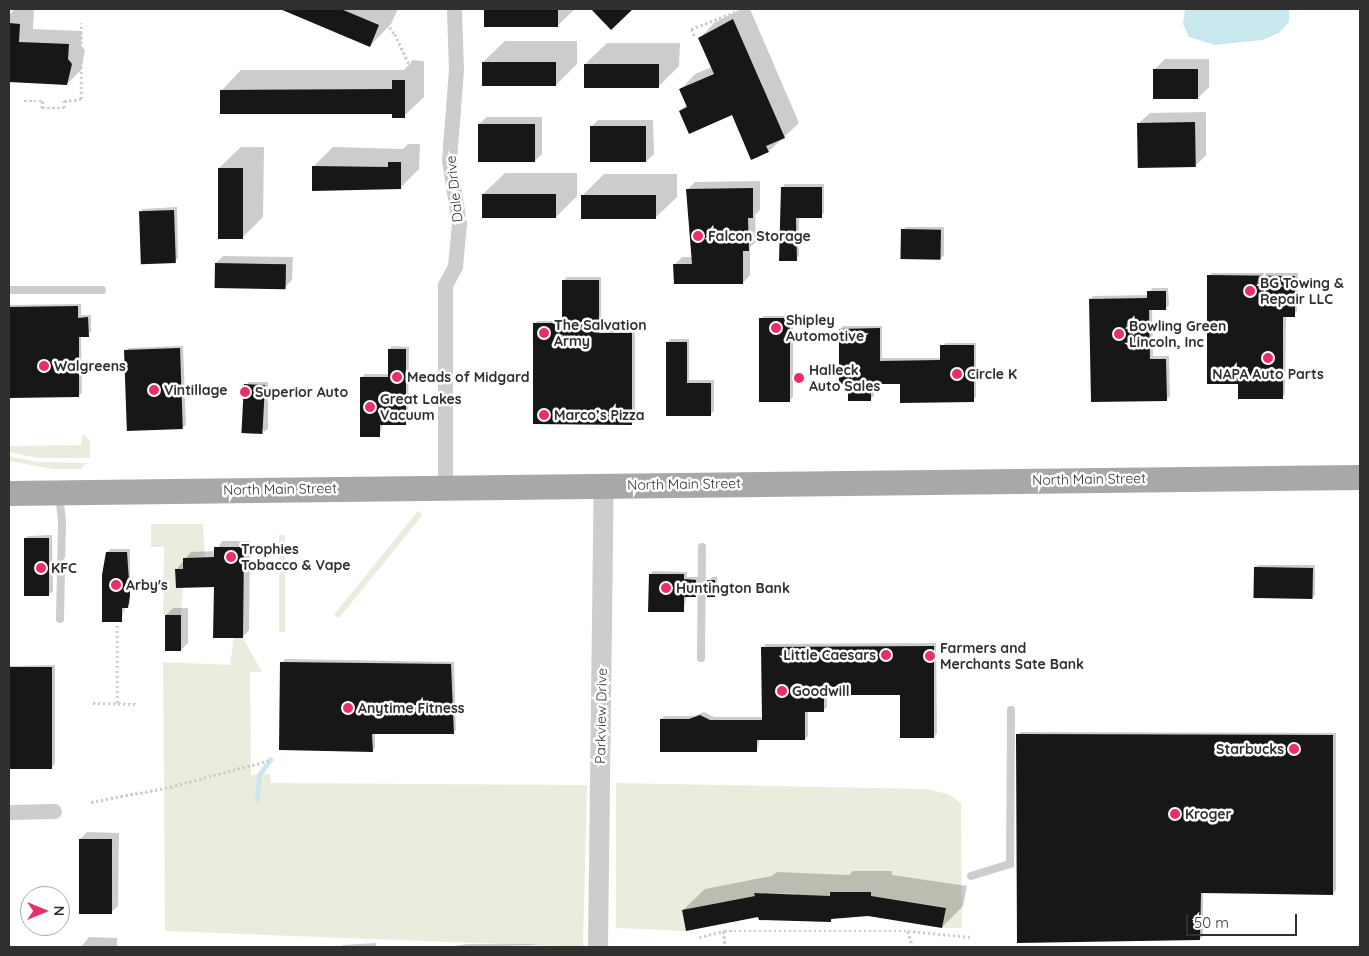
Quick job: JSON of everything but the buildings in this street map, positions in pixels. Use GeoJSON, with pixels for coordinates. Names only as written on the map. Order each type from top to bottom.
{"type":"FeatureCollection","features":[{"type":"Feature","properties":{"kind":"main road","name":"North Main Street"},"geometry":{"type":"LineString","coordinates":[[9,493],[1360,477]]}},
{"type":"Feature","properties":{"kind":"street","name":"Dale Drive"},"geometry":{"type":"LineString","coordinates":[[445,487],[445,285],[455,266],[459,224],[449,160],[456,70],[454,9]]}},
{"type":"Feature","properties":{"kind":"street","name":"Parkview Drive"},"geometry":{"type":"LineString","coordinates":[[598,947],[604,485]]}},
{"type":"Feature","properties":{"kind":"street"},"geometry":{"type":"LineString","coordinates":[[9,812],[54,811]]}},
{"type":"Feature","properties":{"kind":"lane"},"geometry":{"type":"LineString","coordinates":[[9,290],[102,290]]}},
{"type":"Feature","properties":{"kind":"lane"},"geometry":{"type":"LineString","coordinates":[[59,492],[62,522],[60,619]]}},
{"type":"Feature","properties":{"kind":"lane"},"geometry":{"type":"LineString","coordinates":[[701,658],[702,547]]}},
{"type":"Feature","properties":{"kind":"lane"},"geometry":{"type":"LineString","coordinates":[[971,876],[1010,864],[1011,710]]}},
{"type":"Feature","properties":{"kind":"path"},"geometry":{"type":"LineString","coordinates":[[694,36],[691,29],[734,12]]}},
{"type":"Feature","properties":{"kind":"path"},"geometry":{"type":"LineString","coordinates":[[381,15],[395,34],[416,79]]}},
{"type":"Feature","properties":{"kind":"path"},"geometry":{"type":"LineString","coordinates":[[24,100],[42,102],[42,108],[64,108],[64,102],[82,99],[81,23]]}},
{"type":"Feature","properties":{"kind":"path"},"geometry":{"type":"LineString","coordinates":[[117,703],[118,624]]}},
{"type":"Feature","properties":{"kind":"path"},"geometry":{"type":"LineString","coordinates":[[93,703],[136,704]]}},
{"type":"Feature","properties":{"kind":"path"},"geometry":{"type":"LineString","coordinates":[[91,802],[159,789],[270,760]]}},
{"type":"Feature","properties":{"kind":"path"},"geometry":{"type":"LineString","coordinates":[[155,784],[159,789]]}},
{"type":"Feature","properties":{"kind":"path"},"geometry":{"type":"LineString","coordinates":[[724,931],[725,947]]}},
{"type":"Feature","properties":{"kind":"path"},"geometry":{"type":"LineString","coordinates":[[699,937],[724,931],[908,931],[972,937]]}},
{"type":"Feature","properties":{"kind":"path"},"geometry":{"type":"LineString","coordinates":[[908,931],[913,947]]}},
{"type":"Feature","properties":{"kind":"green space"},"geometry":{"type":"Polygon","coordinates":[[[83,434],[90,441],[90,458],[38,458],[9,452],[9,446],[81,445],[83,434]]]}},
{"type":"Feature","properties":{"kind":"green space"},"geometry":{"type":"Polygon","coordinates":[[[9,456],[37,462],[87,463],[81,469],[53,469],[9,461],[9,456]]]}},
{"type":"Feature","properties":{"kind":"green space"},"geometry":{"type":"Polygon","coordinates":[[[418,511],[423,515],[339,618],[334,614],[418,511]]]}},
{"type":"Feature","properties":{"kind":"green space"},"geometry":{"type":"Polygon","coordinates":[[[151,524],[203,524],[205,556],[183,558],[183,569],[175,570],[176,588],[183,588],[181,615],[163,615],[164,547],[151,547],[151,524]]]}},
{"type":"Feature","properties":{"kind":"green space"},"geometry":{"type":"Polygon","coordinates":[[[279,535],[285,535],[285,632],[279,632],[279,535]]]}},
{"type":"Feature","properties":{"kind":"green space"},"geometry":{"type":"Polygon","coordinates":[[[234,638],[243,638],[262,672],[250,672],[251,775],[270,774],[271,783],[587,785],[583,947],[165,931],[163,662],[230,665],[234,638]]]}},
{"type":"Feature","properties":{"kind":"green space"},"geometry":{"type":"Polygon","coordinates":[[[616,783],[926,789],[948,794],[961,803],[962,928],[942,928],[946,907],[871,896],[796,896],[795,893],[755,893],[755,896],[682,910],[686,931],[616,928],[616,783]]]}},
{"type":"Feature","properties":{"kind":"water"},"geometry":{"type":"Polygon","coordinates":[[[1185,9],[1289,9],[1289,22],[1279,33],[1262,40],[1215,45],[1189,37],[1183,24],[1185,9]]]}},
{"type":"Feature","properties":{"kind":"waterway"},"geometry":{"type":"LineString","coordinates":[[257,800],[259,775],[270,760]]}},
{"type":"Feature","properties":{"kind":"place","name":"Falcon Storage"},"geometry":{"type":"Point","coordinates":[698,236]}},
{"type":"Feature","properties":{"kind":"place","name":"BG Towing & Repair LLC"},"geometry":{"type":"Point","coordinates":[1250,291]}},
{"type":"Feature","properties":{"kind":"place","name":"Shipley Automotive"},"geometry":{"type":"Point","coordinates":[776,328]}},
{"type":"Feature","properties":{"kind":"place","name":"The Salvation Army"},"geometry":{"type":"Point","coordinates":[544,333]}},
{"type":"Feature","properties":{"kind":"place","name":"Bowling Green Lincoln, Inc"},"geometry":{"type":"Point","coordinates":[1119,334]}},
{"type":"Feature","properties":{"kind":"place","name":"NAPA Auto Parts"},"geometry":{"type":"Point","coordinates":[1268,358]}},
{"type":"Feature","properties":{"kind":"place","name":"Walgreens"},"geometry":{"type":"Point","coordinates":[44,366]}},
{"type":"Feature","properties":{"kind":"place","name":"Circle K"},"geometry":{"type":"Point","coordinates":[957,374]}},
{"type":"Feature","properties":{"kind":"place","name":"Meads of Midgard"},"geometry":{"type":"Point","coordinates":[397,377]}},
{"type":"Feature","properties":{"kind":"place","name":"Halleck Auto Sales"},"geometry":{"type":"Point","coordinates":[799,378]}},
{"type":"Feature","properties":{"kind":"place","name":"Vintillage"},"geometry":{"type":"Point","coordinates":[154,390]}},
{"type":"Feature","properties":{"kind":"place","name":"Superior Auto"},"geometry":{"type":"Point","coordinates":[245,392]}},
{"type":"Feature","properties":{"kind":"place","name":"Great Lakes Vacuum"},"geometry":{"type":"Point","coordinates":[370,407]}},
{"type":"Feature","properties":{"kind":"place","name":"Marco’s Pizza"},"geometry":{"type":"Point","coordinates":[544,415]}},
{"type":"Feature","properties":{"kind":"place","name":"Trophies Tobacco & Vape"},"geometry":{"type":"Point","coordinates":[231,557]}},
{"type":"Feature","properties":{"kind":"place","name":"KFC"},"geometry":{"type":"Point","coordinates":[41,568]}},
{"type":"Feature","properties":{"kind":"place","name":"Arby's"},"geometry":{"type":"Point","coordinates":[116,585]}},
{"type":"Feature","properties":{"kind":"place","name":"Huntington Bank"},"geometry":{"type":"Point","coordinates":[666,588]}},
{"type":"Feature","properties":{"kind":"place","name":"Little Caesars"},"geometry":{"type":"Point","coordinates":[886,655]}},
{"type":"Feature","properties":{"kind":"place","name":"Farmers and Merchants Sate Bank"},"geometry":{"type":"Point","coordinates":[930,656]}},
{"type":"Feature","properties":{"kind":"place","name":"Goodwill"},"geometry":{"type":"Point","coordinates":[782,691]}},
{"type":"Feature","properties":{"kind":"place","name":"Anytime Fitness"},"geometry":{"type":"Point","coordinates":[348,708]}},
{"type":"Feature","properties":{"kind":"place","name":"Starbucks"},"geometry":{"type":"Point","coordinates":[1294,749]}},
{"type":"Feature","properties":{"kind":"place","name":"Kroger"},"geometry":{"type":"Point","coordinates":[1175,814]}}]}
